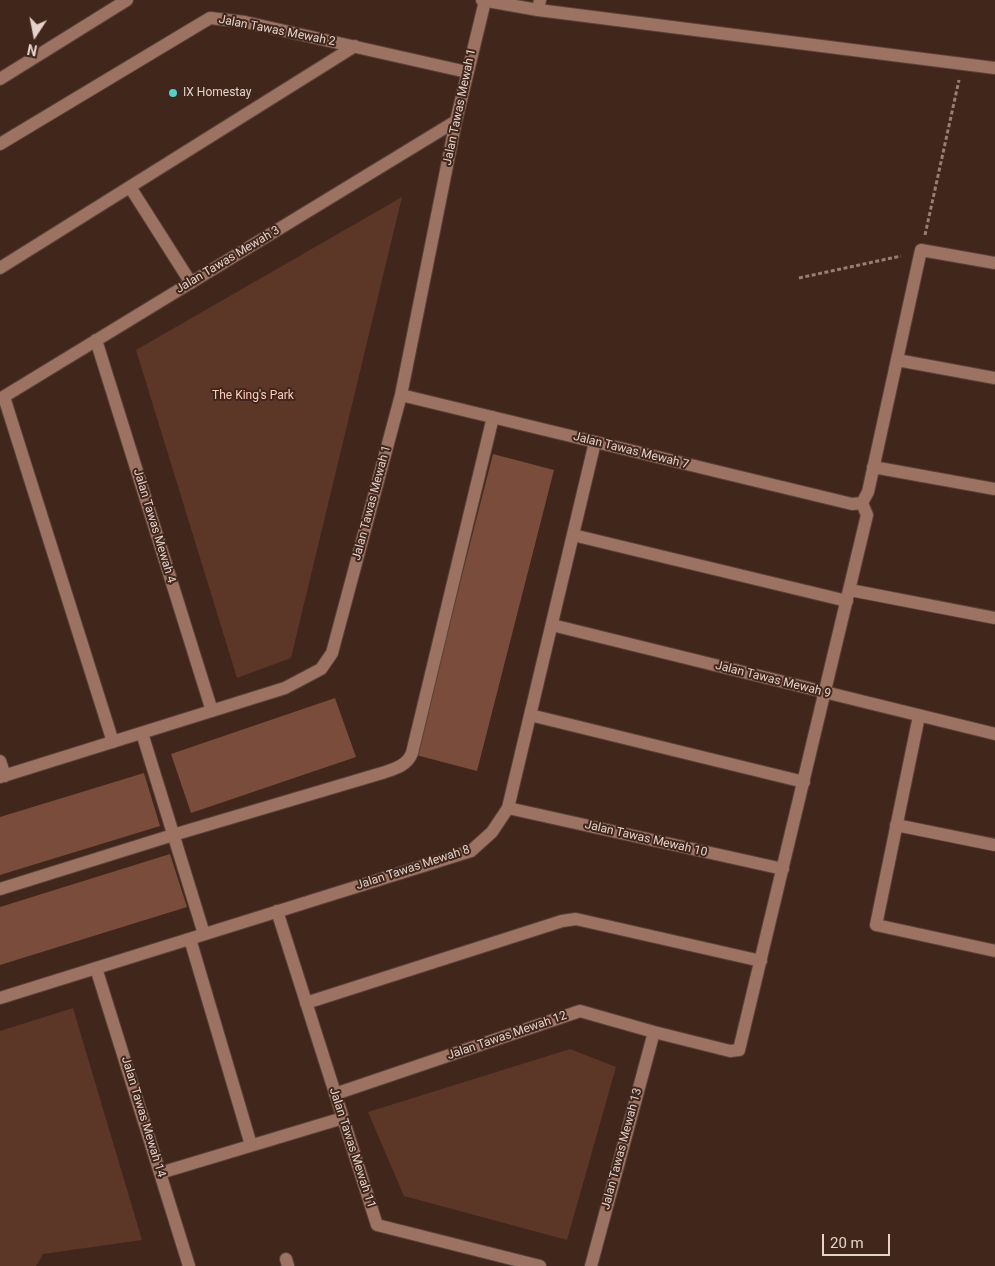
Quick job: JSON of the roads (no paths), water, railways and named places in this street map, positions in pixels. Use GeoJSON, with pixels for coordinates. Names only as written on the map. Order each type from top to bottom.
{"type":"FeatureCollection","features":[{"type":"Feature","properties":{"kind":"street"},"geometry":{"type":"LineString","coordinates":[[0,79],[127,0]]}},
{"type":"Feature","properties":{"kind":"street"},"geometry":{"type":"LineString","coordinates":[[483,0],[539,5],[995,68]]}},
{"type":"Feature","properties":{"kind":"street","name":"Jalan Tawas Mewah 1"},"geometry":{"type":"LineString","coordinates":[[2,777],[285,688],[322,669],[332,653],[401,395],[456,121],[483,0]]}},
{"type":"Feature","properties":{"kind":"street","name":"Jalan Tawas Mewah 2"},"geometry":{"type":"LineString","coordinates":[[0,144],[210,18],[245,22],[467,72]]}},
{"type":"Feature","properties":{"kind":"street"},"geometry":{"type":"LineString","coordinates":[[0,268],[355,46]]}},
{"type":"Feature","properties":{"kind":"street","name":"Jalan Tawas Mewah 3"},"geometry":{"type":"LineString","coordinates":[[2,398],[456,121]]}},
{"type":"Feature","properties":{"kind":"street"},"geometry":{"type":"LineString","coordinates":[[130,187],[191,282]]}},
{"type":"Feature","properties":{"kind":"street"},"geometry":{"type":"LineString","coordinates":[[306,1003],[562,921],[576,919],[761,961],[867,515],[862,503],[868,492],[922,250],[995,263]]}},
{"type":"Feature","properties":{"kind":"street","name":"Jalan Tawas Mewah 4"},"geometry":{"type":"LineString","coordinates":[[96,340],[212,711]]}},
{"type":"Feature","properties":{"kind":"street"},"geometry":{"type":"LineString","coordinates":[[897,360],[995,378]]}},
{"type":"Feature","properties":{"kind":"street","name":"Jalan Tawas Mewah 7"},"geometry":{"type":"LineString","coordinates":[[401,395],[852,504],[862,503]]}},
{"type":"Feature","properties":{"kind":"street"},"geometry":{"type":"LineString","coordinates":[[2,398],[113,742]]}},
{"type":"Feature","properties":{"kind":"street"},"geometry":{"type":"LineString","coordinates":[[0,890],[173,835],[394,769],[410,758],[493,418]]}},
{"type":"Feature","properties":{"kind":"street","name":"Jalan Tawas Mewah 8"},"geometry":{"type":"LineString","coordinates":[[0,998],[471,851],[492,832],[508,808],[595,442]]}},
{"type":"Feature","properties":{"kind":"street"},"geometry":{"type":"LineString","coordinates":[[873,468],[995,489]]}},
{"type":"Feature","properties":{"kind":"street"},"geometry":{"type":"LineString","coordinates":[[573,535],[848,596],[995,618]]}},
{"type":"Feature","properties":{"kind":"street","name":"Jalan Tawas Mewah 9"},"geometry":{"type":"LineString","coordinates":[[552,625],[995,734]]}},
{"type":"Feature","properties":{"kind":"street"},"geometry":{"type":"LineString","coordinates":[[530,715],[804,782]]}},
{"type":"Feature","properties":{"kind":"street"},"geometry":{"type":"LineString","coordinates":[[919,716],[876,925],[995,951]]}},
{"type":"Feature","properties":{"kind":"street"},"geometry":{"type":"LineString","coordinates":[[142,733],[204,934]]}},
{"type":"Feature","properties":{"kind":"street"},"geometry":{"type":"LineString","coordinates":[[0,761],[2,777]]}},
{"type":"Feature","properties":{"kind":"street","name":"Jalan Tawas Mewah 10"},"geometry":{"type":"LineString","coordinates":[[508,808],[783,869]]}},
{"type":"Feature","properties":{"kind":"street"},"geometry":{"type":"LineString","coordinates":[[896,825],[995,845]]}},
{"type":"Feature","properties":{"kind":"street","name":"Jalan Tawas Mewah 11"},"geometry":{"type":"LineString","coordinates":[[277,911],[377,1225],[540,1266]]}},
{"type":"Feature","properties":{"kind":"street"},"geometry":{"type":"LineString","coordinates":[[190,939],[251,1145]]}},
{"type":"Feature","properties":{"kind":"street","name":"Jalan Tawas Mewah 12"},"geometry":{"type":"LineString","coordinates":[[335,1094],[580,1011],[654,1032],[730,1050],[739,1050],[761,961]]}},
{"type":"Feature","properties":{"kind":"street","name":"Jalan Tawas Mewah 14"},"geometry":{"type":"LineString","coordinates":[[96,968],[189,1266]]}},
{"type":"Feature","properties":{"kind":"street","name":"Jalan Tawas Mewah 13"},"geometry":{"type":"LineString","coordinates":[[590,1266],[654,1032]]}},
{"type":"Feature","properties":{"kind":"street"},"geometry":{"type":"LineString","coordinates":[[160,1173],[343,1118]]}},
{"type":"Feature","properties":{"kind":"place","name":"IX Homestay"},"geometry":{"type":"Point","coordinates":[173,93]}},
{"type":"Feature","properties":{"kind":"park label","name":"The King's Park"},"geometry":{"type":"Point","coordinates":[253,396]}}]}
